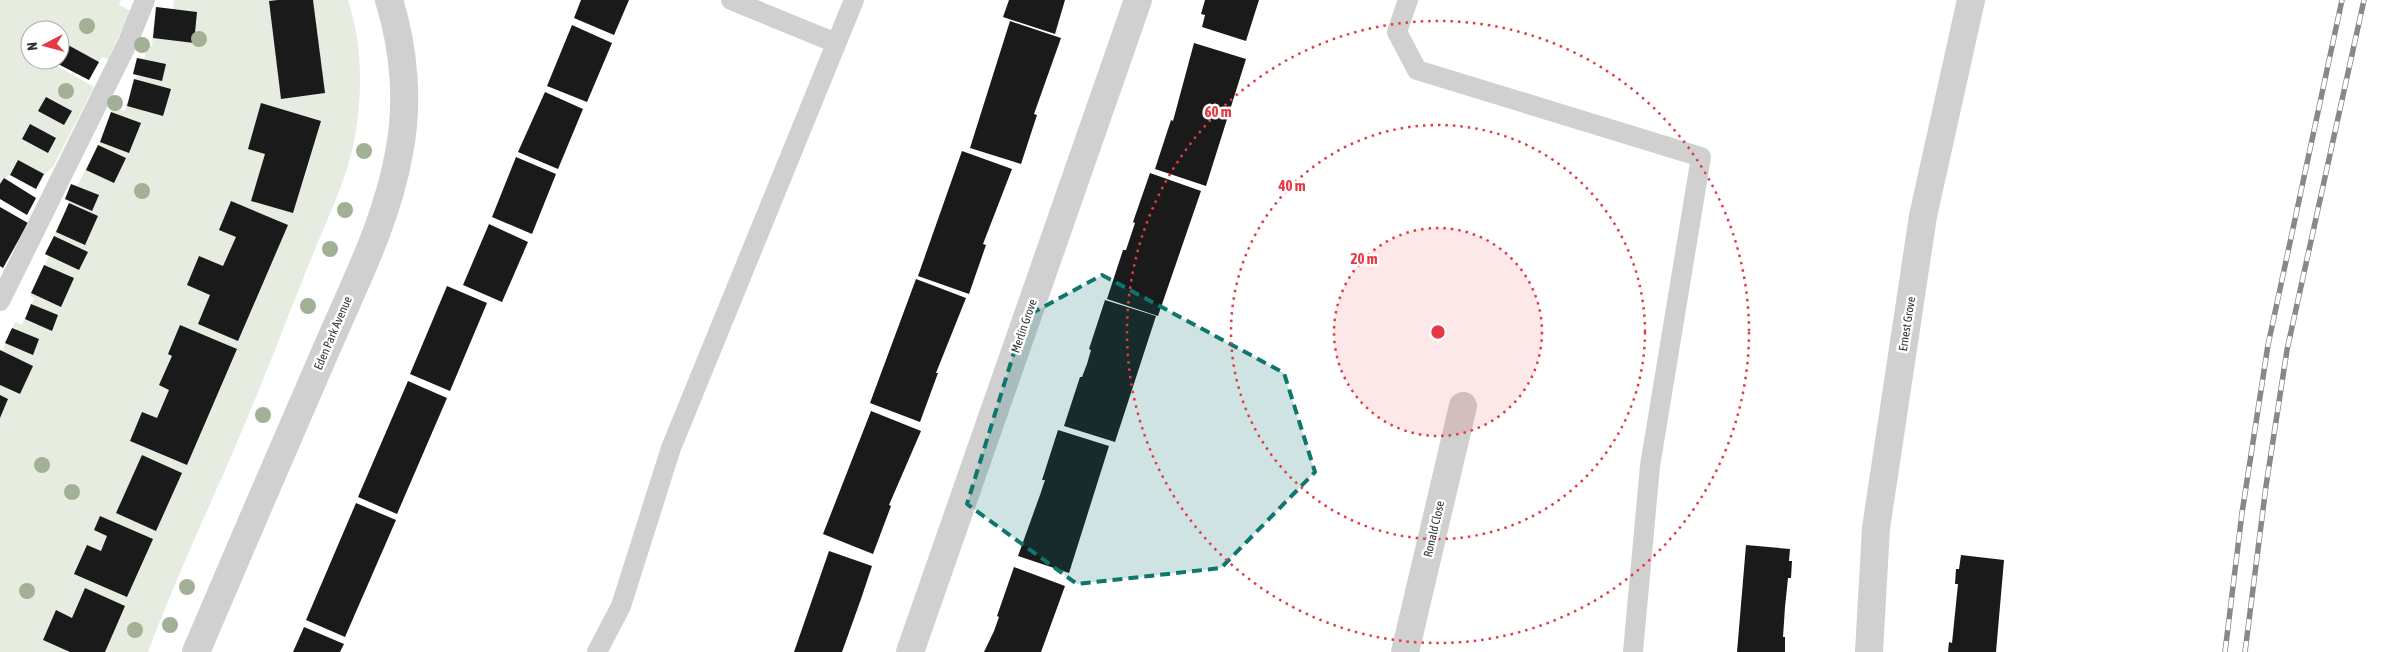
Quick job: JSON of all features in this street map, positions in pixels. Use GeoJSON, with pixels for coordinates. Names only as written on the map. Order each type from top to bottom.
{"type":"FeatureCollection","features":[{"type":"Feature","properties":{"kind":"street","name":"Eden Park Avenue"},"geometry":{"type":"LineString","coordinates":[[196,652],[365,259],[392,185],[400,152],[403,92],[399,39],[390,0]]}},
{"type":"Feature","properties":{"kind":"street","name":"Merlin Grove"},"geometry":{"type":"LineString","coordinates":[[910,652],[1138,0]]}},
{"type":"Feature","properties":{"kind":"street","name":"Ernest Grove"},"geometry":{"type":"LineString","coordinates":[[1869,652],[1876,528],[1923,216],[1971,0]]}},
{"type":"Feature","properties":{"kind":"street","name":"Ronald Close"},"geometry":{"type":"LineString","coordinates":[[1405,652],[1464,406]]}},
{"type":"Feature","properties":{"kind":"lane"},"geometry":{"type":"LineString","coordinates":[[0,302],[128,42],[145,0]]}},
{"type":"Feature","properties":{"kind":"lane"},"geometry":{"type":"LineString","coordinates":[[731,0],[836,43]]}},
{"type":"Feature","properties":{"kind":"lane"},"geometry":{"type":"LineString","coordinates":[[597,652],[621,606],[671,448],[854,0]]}},
{"type":"Feature","properties":{"kind":"lane"},"geometry":{"type":"LineString","coordinates":[[1408,0],[1397,32],[1417,70],[1701,158],[1650,466],[1633,652]]}},
{"type":"Feature","properties":{"kind":"highlighted area"},"geometry":{"type":"Polygon","coordinates":[[[1102,275],[1284,373],[1315,472],[1221,568],[1077,584],[967,504],[1025,317],[1102,275]]]}},
{"type":"Feature","properties":{"kind":"shaded area"},"geometry":{"type":"Polygon","coordinates":[[[0,0],[121,0],[119,5],[131,11],[108,59],[102,57],[99,62],[70,47],[70,20],[20,20],[20,70],[64,70],[94,87],[53,167],[44,174],[18,160],[10,175],[4,178],[0,184],[0,0]]]}},
{"type":"Feature","properties":{"kind":"shaded area"},"geometry":{"type":"Polygon","coordinates":[[[174,0],[348,0],[357,35],[360,70],[357,124],[350,158],[345,175],[258,392],[174,586],[148,652],[0,652],[0,418],[8,399],[0,395],[0,385],[20,394],[33,366],[2,351],[15,322],[22,325],[34,298],[30,296],[49,256],[45,254],[70,202],[65,199],[71,184],[77,186],[100,142],[111,112],[118,109],[125,111],[137,75],[133,74],[137,58],[144,59],[147,46],[152,46],[156,7],[173,9],[174,0]]]}},
{"type":"Feature","properties":{"kind":"building"},"geometry":{"type":"Polygon","coordinates":[[[313,0],[325,93],[281,99],[269,1],[313,0]]]}},
{"type":"Feature","properties":{"kind":"building"},"geometry":{"type":"Polygon","coordinates":[[[581,0],[629,0],[614,35],[574,18],[581,0]]]}},
{"type":"Feature","properties":{"kind":"building"},"geometry":{"type":"Polygon","coordinates":[[[1009,0],[1065,0],[1055,34],[1003,17],[1009,0]]]}},
{"type":"Feature","properties":{"kind":"building"},"geometry":{"type":"Polygon","coordinates":[[[1205,0],[1259,0],[1246,41],[1202,27],[1205,15],[1201,14],[1205,0]]]}},
{"type":"Feature","properties":{"kind":"building"},"geometry":{"type":"Polygon","coordinates":[[[156,7],[197,12],[194,43],[153,38],[156,7]]]}},
{"type":"Feature","properties":{"kind":"building"},"geometry":{"type":"Polygon","coordinates":[[[1010,21],[1061,38],[1034,114],[1037,115],[1021,164],[970,148],[1010,21]]]}},
{"type":"Feature","properties":{"kind":"building"},"geometry":{"type":"Polygon","coordinates":[[[572,25],[612,43],[587,102],[547,86],[572,25]]]}},
{"type":"Feature","properties":{"kind":"building"},"geometry":{"type":"Polygon","coordinates":[[[1194,43],[1246,59],[1206,186],[1155,169],[1171,120],[1173,121],[1194,43]]]}},
{"type":"Feature","properties":{"kind":"building"},"geometry":{"type":"Polygon","coordinates":[[[70,46],[99,62],[89,80],[70,70],[70,46]]]}},
{"type":"Feature","properties":{"kind":"building"},"geometry":{"type":"Polygon","coordinates":[[[137,58],[166,64],[162,81],[133,74],[137,58]]]}},
{"type":"Feature","properties":{"kind":"building"},"geometry":{"type":"Polygon","coordinates":[[[134,79],[171,89],[163,116],[127,106],[134,79]]]}},
{"type":"Feature","properties":{"kind":"building"},"geometry":{"type":"Polygon","coordinates":[[[545,92],[583,109],[558,169],[518,152],[545,92]]]}},
{"type":"Feature","properties":{"kind":"building"},"geometry":{"type":"Polygon","coordinates":[[[46,97],[72,111],[64,125],[38,111],[46,97]]]}},
{"type":"Feature","properties":{"kind":"building"},"geometry":{"type":"Polygon","coordinates":[[[261,103],[321,121],[293,213],[251,201],[265,154],[248,149],[261,103]]]}},
{"type":"Feature","properties":{"kind":"building"},"geometry":{"type":"Polygon","coordinates":[[[111,112],[141,123],[129,153],[100,142],[111,112]]]}},
{"type":"Feature","properties":{"kind":"building"},"geometry":{"type":"Polygon","coordinates":[[[30,124],[56,138],[48,153],[22,139],[30,124]]]}},
{"type":"Feature","properties":{"kind":"building"},"geometry":{"type":"Polygon","coordinates":[[[98,145],[126,158],[114,183],[86,170],[98,145]]]}},
{"type":"Feature","properties":{"kind":"building"},"geometry":{"type":"Polygon","coordinates":[[[962,151],[1012,169],[983,244],[986,245],[969,294],[918,276],[962,151]]]}},
{"type":"Feature","properties":{"kind":"building"},"geometry":{"type":"Polygon","coordinates":[[[516,157],[556,174],[532,234],[492,217],[516,157]]]}},
{"type":"Feature","properties":{"kind":"building"},"geometry":{"type":"Polygon","coordinates":[[[18,160],[44,174],[36,189],[10,175],[18,160]]]}},
{"type":"Feature","properties":{"kind":"building"},"geometry":{"type":"Polygon","coordinates":[[[1150,173],[1201,191],[1158,316],[1107,299],[1123,250],[1126,250],[1135,223],[1133,222],[1150,173]]]}},
{"type":"Feature","properties":{"kind":"building"},"geometry":{"type":"Polygon","coordinates":[[[4,178],[36,198],[27,215],[0,199],[0,184],[4,178]]]}},
{"type":"Feature","properties":{"kind":"building"},"geometry":{"type":"Polygon","coordinates":[[[71,184],[99,195],[92,211],[65,199],[71,184]]]}},
{"type":"Feature","properties":{"kind":"building"},"geometry":{"type":"Polygon","coordinates":[[[231,201],[288,225],[238,341],[198,324],[210,295],[187,285],[199,256],[223,266],[236,237],[219,230],[231,201]]]}},
{"type":"Feature","properties":{"kind":"building"},"geometry":{"type":"Polygon","coordinates":[[[69,203],[98,216],[85,245],[56,232],[69,203]]]}},
{"type":"Feature","properties":{"kind":"building"},"geometry":{"type":"Polygon","coordinates":[[[0,207],[28,223],[3,268],[0,266],[0,207]]]}},
{"type":"Feature","properties":{"kind":"building"},"geometry":{"type":"Polygon","coordinates":[[[489,224],[528,242],[502,302],[463,285],[489,224]]]}},
{"type":"Feature","properties":{"kind":"building"},"geometry":{"type":"Polygon","coordinates":[[[54,236],[88,252],[79,270],[45,254],[54,236]]]}},
{"type":"Feature","properties":{"kind":"building"},"geometry":{"type":"Polygon","coordinates":[[[44,265],[74,278],[61,307],[31,293],[44,265]]]}},
{"type":"Feature","properties":{"kind":"building"},"geometry":{"type":"Polygon","coordinates":[[[916,279],[966,298],[936,373],[938,373],[920,422],[870,403],[916,279]]]}},
{"type":"Feature","properties":{"kind":"building"},"geometry":{"type":"Polygon","coordinates":[[[447,286],[487,303],[450,391],[410,374],[447,286]]]}},
{"type":"Feature","properties":{"kind":"building"},"geometry":{"type":"Polygon","coordinates":[[[1105,300],[1156,316],[1115,442],[1064,426],[1080,377],[1082,377],[1087,364],[1091,350],[1089,349],[1105,300]]]}},
{"type":"Feature","properties":{"kind":"building"},"geometry":{"type":"Polygon","coordinates":[[[31,304],[58,315],[52,331],[25,319],[31,304]]]}},
{"type":"Feature","properties":{"kind":"building"},"geometry":{"type":"Polygon","coordinates":[[[180,325],[237,349],[187,465],[130,441],[142,412],[157,418],[169,390],[159,385],[172,356],[168,354],[180,325]]]}},
{"type":"Feature","properties":{"kind":"building"},"geometry":{"type":"Polygon","coordinates":[[[12,328],[39,339],[33,355],[5,343],[12,328]]]}},
{"type":"Feature","properties":{"kind":"building"},"geometry":{"type":"Polygon","coordinates":[[[0,350],[33,366],[20,394],[0,385],[0,350]]]}},
{"type":"Feature","properties":{"kind":"building"},"geometry":{"type":"Polygon","coordinates":[[[408,381],[447,398],[397,514],[358,497],[408,381]]]}},
{"type":"Feature","properties":{"kind":"building"},"geometry":{"type":"Polygon","coordinates":[[[0,395],[8,399],[0,418],[0,395]]]}},
{"type":"Feature","properties":{"kind":"building"},"geometry":{"type":"Polygon","coordinates":[[[871,411],[921,431],[889,505],[891,506],[873,554],[823,534],[871,411]]]}},
{"type":"Feature","properties":{"kind":"building"},"geometry":{"type":"Polygon","coordinates":[[[1058,430],[1109,446],[1069,573],[1018,556],[1045,480],[1042,480],[1058,430]]]}},
{"type":"Feature","properties":{"kind":"building"},"geometry":{"type":"Polygon","coordinates":[[[142,455],[182,473],[156,531],[116,513],[142,455]]]}},
{"type":"Feature","properties":{"kind":"building"},"geometry":{"type":"Polygon","coordinates":[[[356,503],[396,520],[345,637],[306,620],[356,503]]]}},
{"type":"Feature","properties":{"kind":"building"},"geometry":{"type":"Polygon","coordinates":[[[100,516],[153,539],[127,597],[74,574],[87,545],[101,551],[107,536],[94,530],[100,516]]]}},
{"type":"Feature","properties":{"kind":"building"},"geometry":{"type":"Polygon","coordinates":[[[1746,545],[1790,549],[1789,561],[1792,561],[1791,578],[1788,578],[1783,637],[1785,637],[1785,652],[1737,652],[1746,545]]]}},
{"type":"Feature","properties":{"kind":"building"},"geometry":{"type":"Polygon","coordinates":[[[829,551],[872,566],[861,599],[842,652],[794,652],[829,551]]]}},
{"type":"Feature","properties":{"kind":"building"},"geometry":{"type":"Polygon","coordinates":[[[1961,555],[2004,560],[1996,652],[1948,652],[1949,642],[1952,643],[1958,584],[1955,584],[1956,569],[1959,569],[1961,555]]]}},
{"type":"Feature","properties":{"kind":"building"},"geometry":{"type":"Polygon","coordinates":[[[1014,567],[1065,586],[1041,652],[984,652],[999,617],[997,616],[1014,567]]]}},
{"type":"Feature","properties":{"kind":"building"},"geometry":{"type":"Polygon","coordinates":[[[85,588],[125,606],[105,652],[70,652],[43,640],[56,610],[72,618],[85,588]]]}},
{"type":"Feature","properties":{"kind":"building"},"geometry":{"type":"Polygon","coordinates":[[[304,627],[344,644],[340,652],[293,652],[304,627]]]}},
{"type":"Feature","properties":{"kind":"railway"},"geometry":{"type":"LineString","coordinates":[[2225,652],[2242,513],[2268,345],[2342,0]]}},
{"type":"Feature","properties":{"kind":"railway"},"geometry":{"type":"LineString","coordinates":[[2245,652],[2266,486],[2287,350],[2364,0]]}}]}
